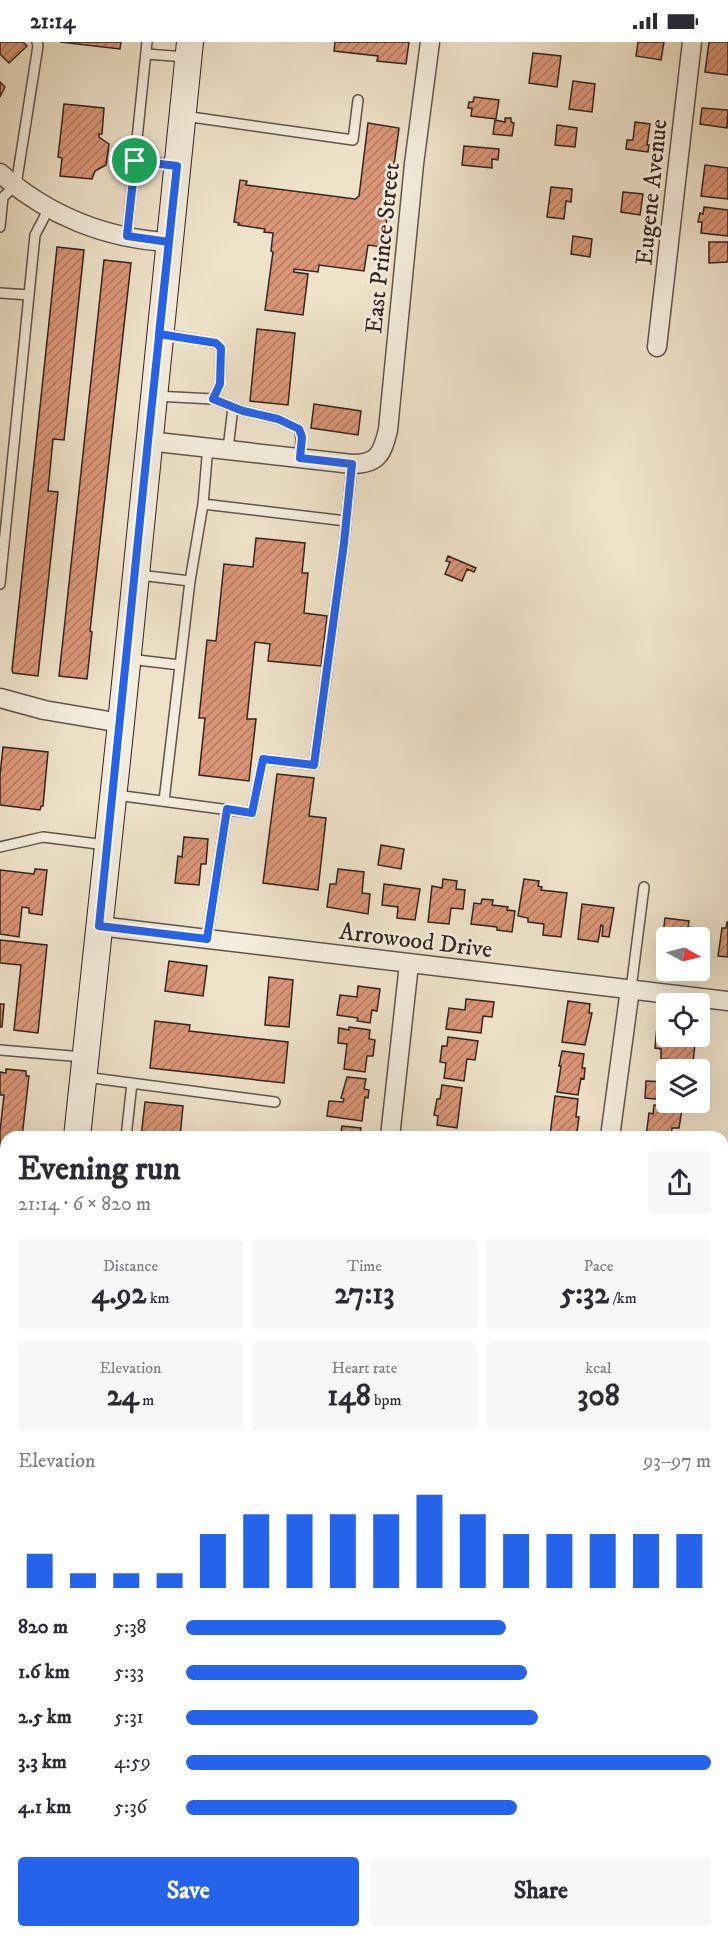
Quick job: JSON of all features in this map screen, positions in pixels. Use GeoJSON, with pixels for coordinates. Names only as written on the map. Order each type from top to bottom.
{"type":"FeatureCollection","features":[{"type":"Feature","properties":{"kind":"main road"},"geometry":{"type":"LineString","coordinates":[[77,1131],[114,795],[189,50]]}},
{"type":"Feature","properties":{"kind":"street","name":"East Prince Street"},"geometry":{"type":"LineString","coordinates":[[352,464],[367,464],[378,457],[384,447],[414,164],[430,42]]}},
{"type":"Feature","properties":{"kind":"street","name":"Eugene Avenue"},"geometry":{"type":"LineString","coordinates":[[657,347],[692,42]]}},
{"type":"Feature","properties":{"kind":"street"},"geometry":{"type":"LineString","coordinates":[[0,173],[10,191],[45,216],[67,219],[127,236],[169,242]]}},
{"type":"Feature","properties":{"kind":"street"},"geometry":{"type":"LineString","coordinates":[[148,441],[352,464]]}},
{"type":"Feature","properties":{"kind":"street"},"geometry":{"type":"LineString","coordinates":[[0,698],[44,710],[121,723]]}},
{"type":"Feature","properties":{"kind":"street","name":"Arrowood Drive"},"geometry":{"type":"LineString","coordinates":[[99,926],[728,1001]]}},
{"type":"Feature","properties":{"kind":"street"},"geometry":{"type":"LineString","coordinates":[[391,1131],[409,964]]}},
{"type":"Feature","properties":{"kind":"street"},"geometry":{"type":"LineString","coordinates":[[611,1131],[630,989]]}},
{"type":"Feature","properties":{"kind":"lane"},"geometry":{"type":"LineString","coordinates":[[0,227],[10,191],[37,42]]}},
{"type":"Feature","properties":{"kind":"lane"},"geometry":{"type":"LineString","coordinates":[[127,236],[147,42]]}},
{"type":"Feature","properties":{"kind":"lane"},"geometry":{"type":"LineString","coordinates":[[146,54],[189,50]]}},
{"type":"Feature","properties":{"kind":"lane"},"geometry":{"type":"LineString","coordinates":[[182,116],[353,140],[358,100]]}},
{"type":"Feature","properties":{"kind":"lane"},"geometry":{"type":"LineString","coordinates":[[135,161],[177,166]]}},
{"type":"Feature","properties":{"kind":"lane"},"geometry":{"type":"LineString","coordinates":[[0,585],[35,235],[45,216]]}},
{"type":"Feature","properties":{"kind":"lane"},"geometry":{"type":"LineString","coordinates":[[0,293],[29,295]]}},
{"type":"Feature","properties":{"kind":"lane"},"geometry":{"type":"LineString","coordinates":[[159,334],[216,343],[221,348],[220,384],[213,399]]}},
{"type":"Feature","properties":{"kind":"lane"},"geometry":{"type":"LineString","coordinates":[[153,396],[213,399],[278,419],[299,429],[302,437],[300,458]]}},
{"type":"Feature","properties":{"kind":"lane"},"geometry":{"type":"LineString","coordinates":[[228,449],[232,406]]}},
{"type":"Feature","properties":{"kind":"lane"},"geometry":{"type":"LineString","coordinates":[[164,801],[190,581],[203,504],[208,446]]}},
{"type":"Feature","properties":{"kind":"lane"},"geometry":{"type":"LineString","coordinates":[[114,795],[252,813],[263,759],[314,765],[352,464]]}},
{"type":"Feature","properties":{"kind":"lane"},"geometry":{"type":"LineString","coordinates":[[203,504],[346,521]]}},
{"type":"Feature","properties":{"kind":"lane"},"geometry":{"type":"LineString","coordinates":[[136,574],[190,581]]}},
{"type":"Feature","properties":{"kind":"lane"},"geometry":{"type":"LineString","coordinates":[[128,659],[180,665]]}},
{"type":"Feature","properties":{"kind":"lane"},"geometry":{"type":"LineString","coordinates":[[207,939],[227,809]]}},
{"type":"Feature","properties":{"kind":"lane"},"geometry":{"type":"LineString","coordinates":[[0,846],[43,837],[108,845]]}},
{"type":"Feature","properties":{"kind":"lane"},"geometry":{"type":"LineString","coordinates":[[630,989],[644,887]]}},
{"type":"Feature","properties":{"kind":"lane"},"geometry":{"type":"LineString","coordinates":[[0,1050],[84,1067],[132,1083],[275,1102]]}},
{"type":"Feature","properties":{"kind":"lane"},"geometry":{"type":"LineString","coordinates":[[127,1131],[132,1083]]}},
{"type":"Feature","properties":{"kind":"building"},"geometry":{"type":"Polygon","coordinates":[[[0,42],[23,42],[27,46],[9,63],[0,54],[0,42]]]}},
{"type":"Feature","properties":{"kind":"building"},"geometry":{"type":"Polygon","coordinates":[[[60,42],[121,42],[120,49],[60,42]]]}},
{"type":"Feature","properties":{"kind":"building"},"geometry":{"type":"Polygon","coordinates":[[[335,42],[409,42],[406,64],[377,61],[378,56],[334,51],[335,42]]]}},
{"type":"Feature","properties":{"kind":"building"},"geometry":{"type":"Polygon","coordinates":[[[638,42],[664,42],[661,60],[636,56],[638,42]]]}},
{"type":"Feature","properties":{"kind":"building"},"geometry":{"type":"Polygon","coordinates":[[[709,42],[728,42],[728,75],[705,72],[709,42]]]}},
{"type":"Feature","properties":{"kind":"building"},"geometry":{"type":"Polygon","coordinates":[[[533,53],[561,56],[557,87],[529,83],[533,53]]]}},
{"type":"Feature","properties":{"kind":"building"},"geometry":{"type":"Polygon","coordinates":[[[573,81],[595,84],[592,112],[569,109],[573,81]]]}},
{"type":"Feature","properties":{"kind":"building"},"geometry":{"type":"Polygon","coordinates":[[[0,82],[5,87],[0,97],[0,82]]]}},
{"type":"Feature","properties":{"kind":"building"},"geometry":{"type":"Polygon","coordinates":[[[474,97],[499,100],[496,119],[471,116],[472,108],[468,108],[469,102],[473,102],[474,97]]]}},
{"type":"Feature","properties":{"kind":"building"},"geometry":{"type":"Polygon","coordinates":[[[64,104],[104,108],[102,134],[99,134],[99,137],[109,144],[106,165],[95,171],[92,179],[60,176],[62,158],[58,157],[64,104]]]}},
{"type":"Feature","properties":{"kind":"building"},"geometry":{"type":"Polygon","coordinates":[[[702,108],[728,110],[727,128],[700,124],[702,108]]]}},
{"type":"Feature","properties":{"kind":"building"},"geometry":{"type":"Polygon","coordinates":[[[505,118],[511,118],[511,122],[514,123],[512,136],[493,134],[495,120],[505,122],[505,118]]]}},
{"type":"Feature","properties":{"kind":"building"},"geometry":{"type":"Polygon","coordinates":[[[635,122],[650,124],[648,152],[626,149],[627,140],[633,140],[635,122]]]}},
{"type":"Feature","properties":{"kind":"building"},"geometry":{"type":"Polygon","coordinates":[[[368,123],[399,128],[383,247],[368,245],[364,271],[319,265],[318,272],[294,269],[294,272],[308,274],[303,315],[265,310],[273,252],[271,251],[273,233],[264,232],[265,229],[238,225],[239,223],[234,222],[240,180],[247,181],[246,185],[355,199],[359,196],[368,123]]]}},
{"type":"Feature","properties":{"kind":"building"},"geometry":{"type":"Polygon","coordinates":[[[557,125],[577,128],[575,147],[555,145],[557,125]]]}},
{"type":"Feature","properties":{"kind":"building"},"geometry":{"type":"Polygon","coordinates":[[[464,146],[499,149],[498,160],[492,159],[492,168],[462,165],[464,146]]]}},
{"type":"Feature","properties":{"kind":"building"},"geometry":{"type":"Polygon","coordinates":[[[705,165],[728,168],[728,199],[701,196],[705,165]]]}},
{"type":"Feature","properties":{"kind":"building"},"geometry":{"type":"Polygon","coordinates":[[[551,187],[572,189],[571,202],[566,201],[564,219],[547,217],[551,187]]]}},
{"type":"Feature","properties":{"kind":"building"},"geometry":{"type":"Polygon","coordinates":[[[623,192],[643,194],[640,215],[621,212],[623,192]]]}},
{"type":"Feature","properties":{"kind":"building"},"geometry":{"type":"Polygon","coordinates":[[[704,207],[728,210],[728,236],[701,233],[702,222],[698,222],[704,207]]]}},
{"type":"Feature","properties":{"kind":"building"},"geometry":{"type":"Polygon","coordinates":[[[573,236],[592,239],[590,257],[571,254],[573,236]]]}},
{"type":"Feature","properties":{"kind":"building"},"geometry":{"type":"Polygon","coordinates":[[[709,242],[728,242],[728,262],[709,263],[709,242]]]}},
{"type":"Feature","properties":{"kind":"building"},"geometry":{"type":"Polygon","coordinates":[[[57,247],[84,250],[64,440],[53,439],[48,491],[58,492],[38,676],[13,673],[12,670],[57,247]]]}},
{"type":"Feature","properties":{"kind":"building"},"geometry":{"type":"Polygon","coordinates":[[[104,260],[131,263],[90,631],[92,632],[87,679],[59,676],[104,260]]]}},
{"type":"Feature","properties":{"kind":"building"},"geometry":{"type":"Polygon","coordinates":[[[257,329],[295,333],[288,405],[250,401],[257,329]]]}},
{"type":"Feature","properties":{"kind":"building"},"geometry":{"type":"Polygon","coordinates":[[[314,404],[361,411],[358,435],[311,428],[314,404]]]}},
{"type":"Feature","properties":{"kind":"building"},"geometry":{"type":"Polygon","coordinates":[[[256,538],[305,543],[302,573],[308,573],[304,613],[327,616],[321,666],[268,661],[270,644],[255,642],[247,719],[256,719],[249,781],[199,775],[205,718],[199,718],[207,640],[216,641],[224,564],[253,567],[256,538]]]}},
{"type":"Feature","properties":{"kind":"building"},"geometry":{"type":"Polygon","coordinates":[[[448,556],[476,568],[474,572],[467,569],[462,581],[445,574],[450,562],[446,561],[448,556]]]}},
{"type":"Feature","properties":{"kind":"building"},"geometry":{"type":"Polygon","coordinates":[[[3,747],[48,752],[43,806],[40,810],[0,805],[3,747]]]}},
{"type":"Feature","properties":{"kind":"building"},"geometry":{"type":"Polygon","coordinates":[[[277,774],[314,778],[309,816],[326,818],[318,890],[263,883],[277,774]]]}},
{"type":"Feature","properties":{"kind":"building"},"geometry":{"type":"Polygon","coordinates":[[[184,837],[208,839],[206,864],[201,864],[199,885],[175,883],[178,856],[182,857],[184,837]]]}},
{"type":"Feature","properties":{"kind":"building"},"geometry":{"type":"Polygon","coordinates":[[[381,845],[404,849],[401,869],[378,865],[381,845]]]}},
{"type":"Feature","properties":{"kind":"building"},"geometry":{"type":"Polygon","coordinates":[[[35,869],[47,870],[42,915],[29,913],[29,908],[22,907],[19,937],[0,934],[0,870],[34,874],[35,869]]]}},
{"type":"Feature","properties":{"kind":"building"},"geometry":{"type":"Polygon","coordinates":[[[338,869],[364,872],[362,893],[370,894],[368,914],[327,907],[330,884],[336,884],[338,869]]]}},
{"type":"Feature","properties":{"kind":"building"},"geometry":{"type":"Polygon","coordinates":[[[443,879],[457,881],[456,889],[465,890],[463,909],[451,908],[449,924],[428,922],[432,886],[442,888],[443,879]]]}},
{"type":"Feature","properties":{"kind":"building"},"geometry":{"type":"Polygon","coordinates":[[[524,879],[539,881],[538,886],[542,887],[541,890],[567,893],[561,937],[543,935],[544,924],[528,922],[528,918],[518,916],[524,879]]]}},
{"type":"Feature","properties":{"kind":"building"},"geometry":{"type":"Polygon","coordinates":[[[384,884],[420,889],[415,920],[397,918],[398,907],[382,905],[384,884]]]}},
{"type":"Feature","properties":{"kind":"building"},"geometry":{"type":"Polygon","coordinates":[[[482,899],[493,900],[492,905],[508,907],[507,910],[515,911],[512,932],[497,930],[497,927],[471,924],[474,903],[481,904],[482,899]]]}},
{"type":"Feature","properties":{"kind":"building"},"geometry":{"type":"Polygon","coordinates":[[[582,904],[614,908],[609,937],[602,936],[603,926],[601,925],[598,942],[578,939],[582,904]]]}},
{"type":"Feature","properties":{"kind":"building"},"geometry":{"type":"Polygon","coordinates":[[[665,918],[689,921],[688,927],[664,927],[665,918]]]}},
{"type":"Feature","properties":{"kind":"building"},"geometry":{"type":"Polygon","coordinates":[[[727,922],[728,957],[718,956],[722,928],[726,928],[727,922]]]}},
{"type":"Feature","properties":{"kind":"building"},"geometry":{"type":"Polygon","coordinates":[[[0,940],[47,945],[38,1033],[14,1030],[21,965],[0,963],[0,940]]]}},
{"type":"Feature","properties":{"kind":"building"},"geometry":{"type":"Polygon","coordinates":[[[169,961],[207,966],[203,996],[165,991],[169,961]]]}},
{"type":"Feature","properties":{"kind":"building"},"geometry":{"type":"Polygon","coordinates":[[[269,977],[293,980],[289,1027],[265,1025],[269,977]]]}},
{"type":"Feature","properties":{"kind":"building"},"geometry":{"type":"Polygon","coordinates":[[[358,986],[380,989],[377,1011],[372,1010],[370,1023],[357,1021],[358,1018],[337,1015],[340,995],[357,997],[358,986]]]}},
{"type":"Feature","properties":{"kind":"building"},"geometry":{"type":"Polygon","coordinates":[[[466,999],[494,1002],[492,1017],[483,1016],[481,1033],[446,1029],[449,1008],[465,1010],[466,999]]]}},
{"type":"Feature","properties":{"kind":"building"},"geometry":{"type":"Polygon","coordinates":[[[568,1001],[590,1004],[589,1013],[592,1013],[585,1045],[562,1042],[568,1001]]]}},
{"type":"Feature","properties":{"kind":"building"},"geometry":{"type":"Polygon","coordinates":[[[0,1004],[4,1004],[2,1027],[0,1027],[0,1004]]]}},
{"type":"Feature","properties":{"kind":"building"},"geometry":{"type":"Polygon","coordinates":[[[155,1021],[190,1025],[189,1031],[288,1042],[284,1083],[150,1068],[155,1021]]]}},
{"type":"Feature","properties":{"kind":"building"},"geometry":{"type":"Polygon","coordinates":[[[349,1027],[370,1030],[369,1039],[375,1040],[373,1056],[367,1056],[365,1072],[344,1069],[347,1044],[338,1043],[339,1028],[349,1030],[349,1027]]]}},
{"type":"Feature","properties":{"kind":"building"},"geometry":{"type":"Polygon","coordinates":[[[448,1037],[478,1041],[475,1060],[467,1059],[464,1081],[444,1078],[446,1063],[440,1062],[442,1046],[447,1046],[448,1037]]]}},
{"type":"Feature","properties":{"kind":"building"},"geometry":{"type":"Polygon","coordinates":[[[656,1037],[656,1047],[695,1047],[693,1059],[661,1059],[661,1049],[655,1048],[656,1037]]]}},
{"type":"Feature","properties":{"kind":"building"},"geometry":{"type":"Polygon","coordinates":[[[562,1051],[584,1054],[582,1068],[585,1068],[584,1079],[581,1078],[578,1095],[557,1092],[562,1051]]]}},
{"type":"Feature","properties":{"kind":"building"},"geometry":{"type":"Polygon","coordinates":[[[6,1069],[26,1071],[26,1076],[29,1076],[23,1131],[0,1131],[4,1095],[0,1095],[0,1072],[6,1073],[6,1069]]]}},
{"type":"Feature","properties":{"kind":"building"},"geometry":{"type":"Polygon","coordinates":[[[347,1077],[366,1079],[364,1089],[369,1090],[368,1098],[365,1097],[362,1121],[327,1116],[329,1101],[343,1102],[344,1099],[341,1098],[347,1077]]]}},
{"type":"Feature","properties":{"kind":"building"},"geometry":{"type":"Polygon","coordinates":[[[646,1081],[656,1082],[656,1099],[645,1098],[646,1081]]]}},
{"type":"Feature","properties":{"kind":"building"},"geometry":{"type":"Polygon","coordinates":[[[442,1085],[462,1088],[457,1128],[437,1125],[438,1116],[434,1115],[442,1085]]]}},
{"type":"Feature","properties":{"kind":"building"},"geometry":{"type":"Polygon","coordinates":[[[555,1096],[578,1099],[577,1131],[551,1131],[555,1096]]]}},
{"type":"Feature","properties":{"kind":"building"},"geometry":{"type":"Polygon","coordinates":[[[145,1102],[183,1106],[181,1131],[142,1131],[145,1102]]]}},
{"type":"Feature","properties":{"kind":"building"},"geometry":{"type":"Polygon","coordinates":[[[654,1105],[656,1105],[656,1113],[681,1113],[679,1128],[672,1128],[672,1131],[647,1131],[649,1113],[653,1114],[654,1105]]]}},
{"type":"Feature","properties":{"kind":"building"},"geometry":{"type":"Polygon","coordinates":[[[342,1126],[361,1128],[360,1131],[341,1131],[342,1126]]]}},
{"type":"Feature","properties":{"kind":"route"},"geometry":{"type":"LineString","coordinates":[[135,161],[127,236],[156,241],[169,242],[159,334],[148,441],[121,723],[99,926],[207,939],[227,809],[252,813],[263,759],[314,765],[344,543],[352,464],[300,458],[302,437],[299,429],[278,419],[243,411],[213,399],[220,384],[221,348],[216,343],[159,334],[177,166],[135,161]]}}]}
